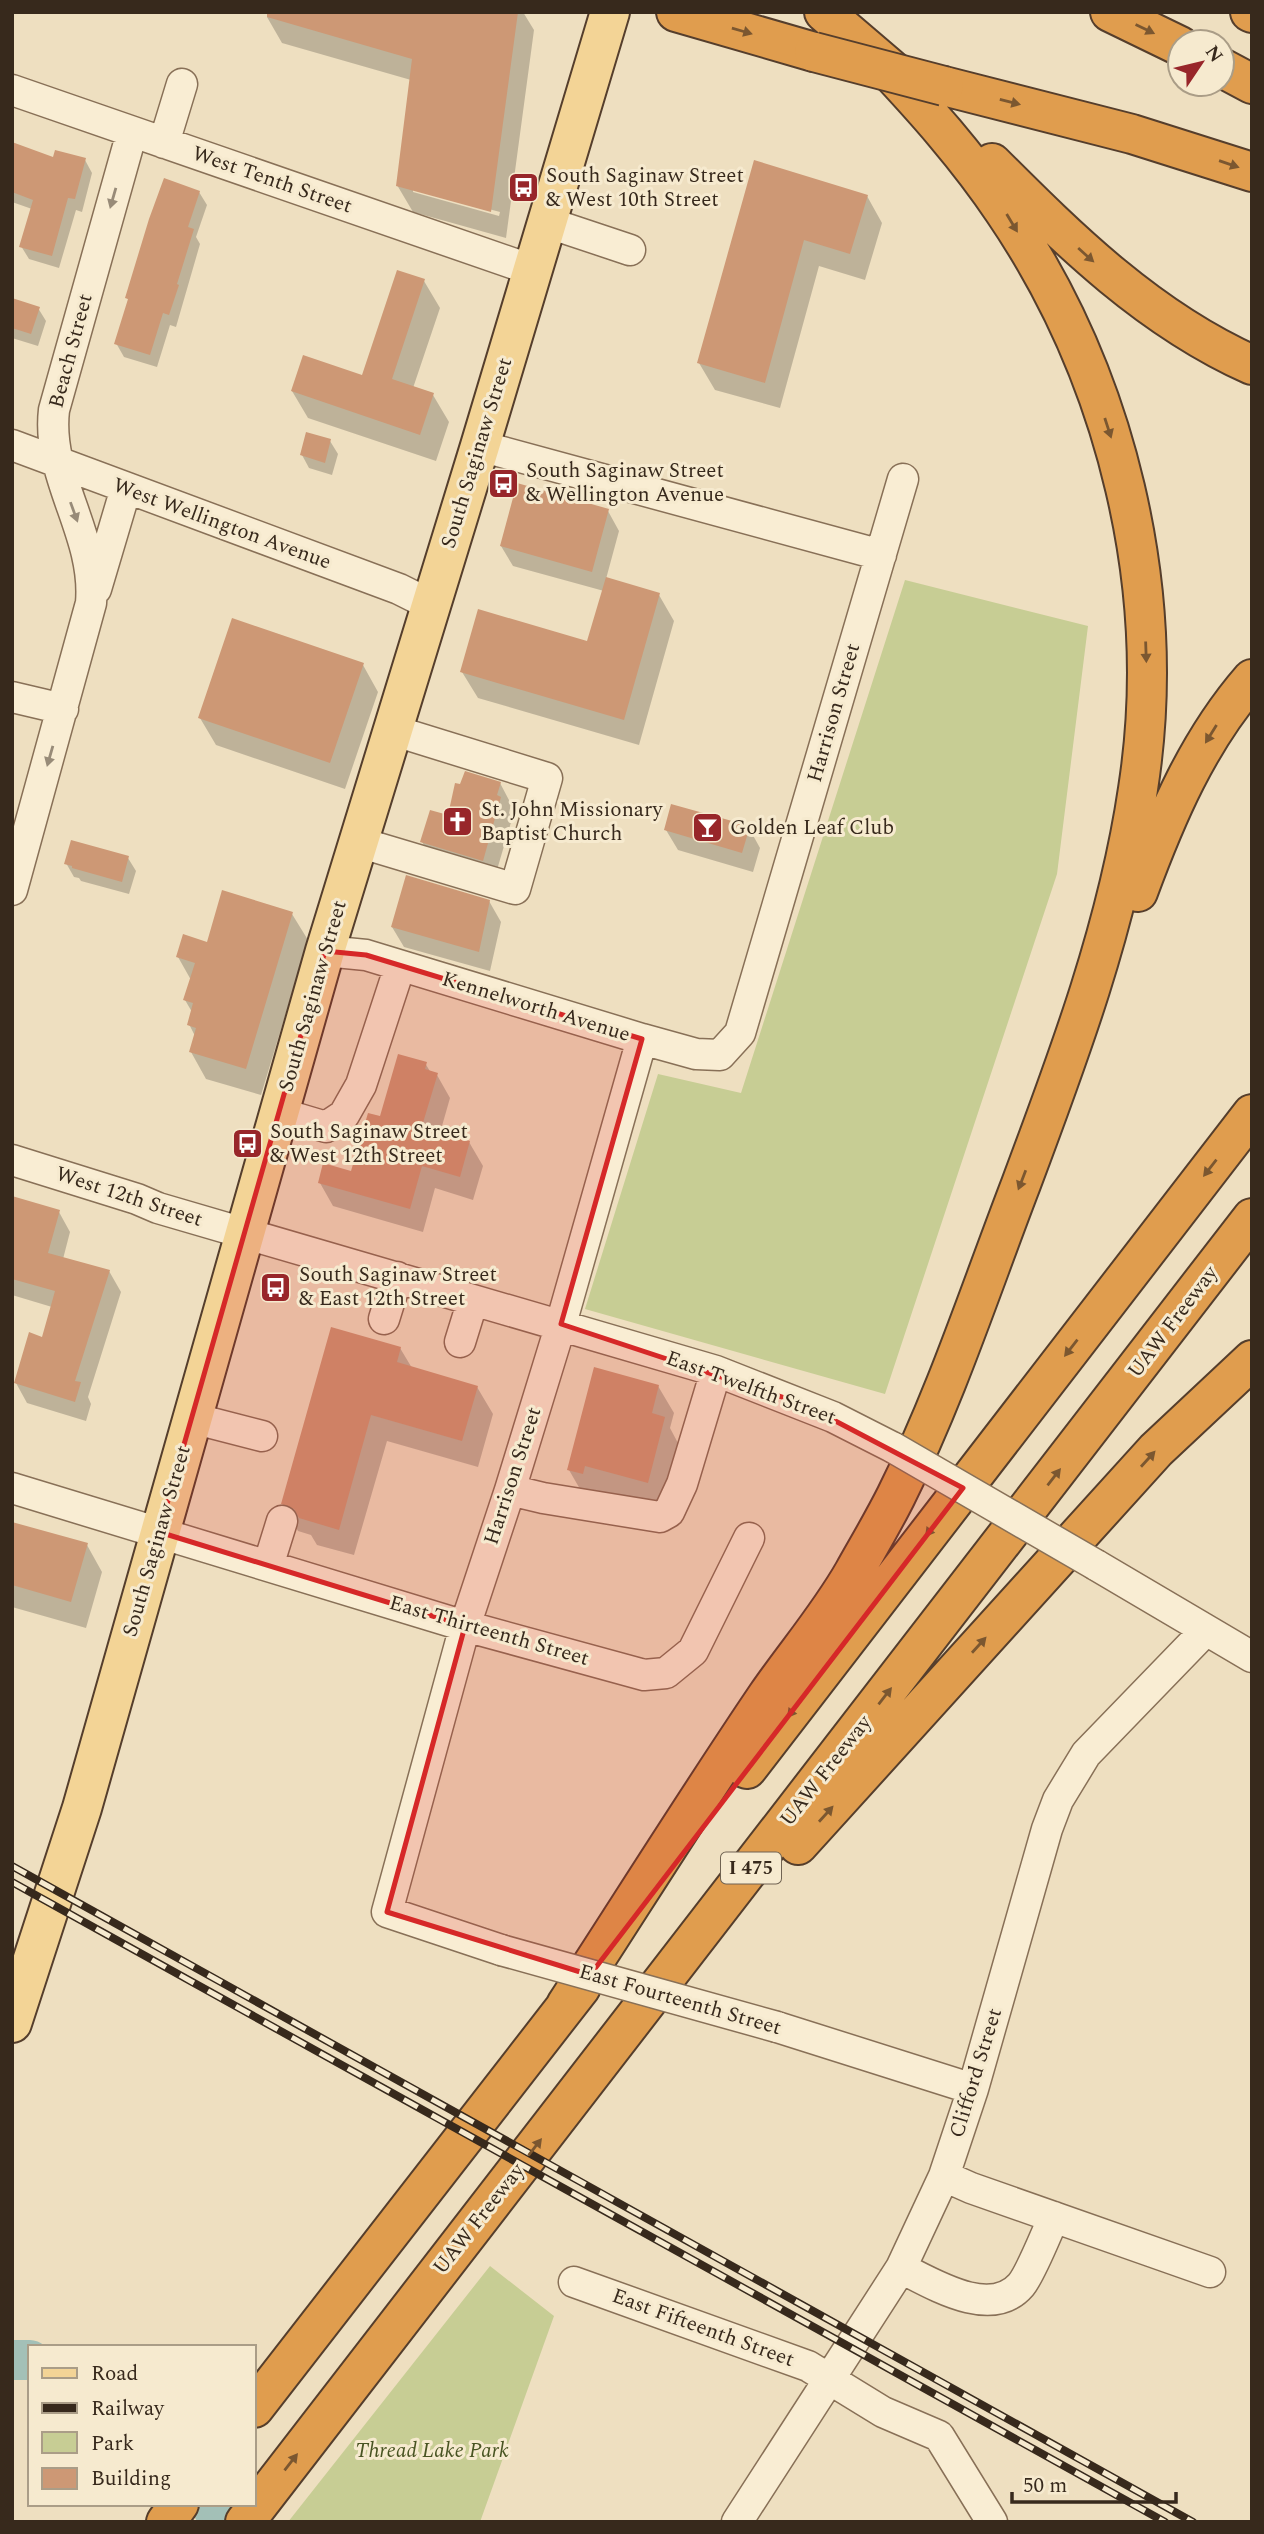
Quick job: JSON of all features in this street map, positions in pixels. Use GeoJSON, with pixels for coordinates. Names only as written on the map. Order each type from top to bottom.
{"type":"FeatureCollection","features":[{"type":"Feature","properties":{"kind":"highway"},"geometry":{"type":"LineString","coordinates":[[676,12],[814,52],[1132,134],[1252,172]]}},
{"type":"Feature","properties":{"kind":"highway"},"geometry":{"type":"LineString","coordinates":[[824,12],[959,130],[1100,268],[1174,321],[1252,365]]}},
{"type":"Feature","properties":{"kind":"highway"},"geometry":{"type":"LineString","coordinates":[[1110,12],[1166,39]]}},
{"type":"Feature","properties":{"kind":"highway"},"geometry":{"type":"LineString","coordinates":[[566,2006],[769,1693],[822,1622],[895,1498],[952,1365],[1044,1123],[1108,928],[1139,785],[1147,684],[1142,589],[1136,539],[1101,405],[1055,298],[1006,213],[914,97],[876,56]]}},
{"type":"Feature","properties":{"kind":"highway"},"geometry":{"type":"LineString","coordinates":[[1236,75],[1252,84]]}},
{"type":"Feature","properties":{"kind":"highway"},"geometry":{"type":"LineString","coordinates":[[1044,1123],[1107,978],[1179,790],[1221,719],[1252,679]]}},
{"type":"Feature","properties":{"kind":"highway","name":"I 475"},"geometry":{"type":"LineString","coordinates":[[256,2405],[1252,1114]]}},
{"type":"Feature","properties":{"kind":"highway","name":"UAW Freeway"},"geometry":{"type":"LineString","coordinates":[[247,2519],[1252,1219]]}},
{"type":"Feature","properties":{"kind":"highway"},"geometry":{"type":"LineString","coordinates":[[599,2064],[1156,1450],[1252,1360]]}},
{"type":"Feature","properties":{"kind":"highway"},"geometry":{"type":"LineString","coordinates":[[166,2522],[178,2506]]}},
{"type":"Feature","properties":{"kind":"main road","name":"South Saginaw Street"},"geometry":{"type":"LineString","coordinates":[[12,2023],[82,1808],[325,951],[610,12]]}},
{"type":"Feature","properties":{"kind":"street"},"geometry":{"type":"LineString","coordinates":[[164,143],[182,84]]}},
{"type":"Feature","properties":{"kind":"street","name":"West Tenth Street"},"geometry":{"type":"LineString","coordinates":[[12,90],[532,271]]}},
{"type":"Feature","properties":{"kind":"street","name":"Beach Street"},"geometry":{"type":"LineString","coordinates":[[89,611],[92,578],[87,549],[57,463],[52,434],[54,410],[132,132]]}},
{"type":"Feature","properties":{"kind":"street"},"geometry":{"type":"LineString","coordinates":[[546,222],[630,250]]}},
{"type":"Feature","properties":{"kind":"street","name":"West Wellington Avenue"},"geometry":{"type":"LineString","coordinates":[[12,446],[399,589],[430,605]]}},
{"type":"Feature","properties":{"kind":"street"},"geometry":{"type":"LineString","coordinates":[[480,446],[881,555]]}},
{"type":"Feature","properties":{"kind":"street","name":"Harrison Street"},"geometry":{"type":"LineString","coordinates":[[740,1033],[903,479]]}},
{"type":"Feature","properties":{"kind":"street","name":"Beach Street"},"geometry":{"type":"LineString","coordinates":[[12,890],[20,829],[63,709],[126,488]]}},
{"type":"Feature","properties":{"kind":"street"},"geometry":{"type":"LineString","coordinates":[[12,697],[63,709]]}},
{"type":"Feature","properties":{"kind":"street"},"geometry":{"type":"LineString","coordinates":[[358,842],[515,889],[547,778],[392,730]]}},
{"type":"Feature","properties":{"kind":"street","name":"Kennelworth Avenue"},"geometry":{"type":"LineString","coordinates":[[325,951],[366,955],[642,1040],[696,1054],[720,1055],[740,1033]]}},
{"type":"Feature","properties":{"kind":"street"},"geometry":{"type":"LineString","coordinates":[[279,1113],[326,1126],[344,1115],[361,1085],[400,966]]}},
{"type":"Feature","properties":{"kind":"street","name":"Harrison Street"},"geometry":{"type":"LineString","coordinates":[[387,1912],[465,1626],[561,1324],[642,1040]]}},
{"type":"Feature","properties":{"kind":"street","name":"West 12th Street"},"geometry":{"type":"LineString","coordinates":[[12,1160],[158,1208],[246,1232]]}},
{"type":"Feature","properties":{"kind":"street","name":"East Twelfth Street"},"geometry":{"type":"LineString","coordinates":[[246,1232],[716,1371],[833,1417],[894,1448],[1252,1657]]}},
{"type":"Feature","properties":{"kind":"street"},"geometry":{"type":"LineString","coordinates":[[384,1320],[397,1277]]}},
{"type":"Feature","properties":{"kind":"street"},"geometry":{"type":"LineString","coordinates":[[460,1342],[473,1300]]}},
{"type":"Feature","properties":{"kind":"street"},"geometry":{"type":"LineString","coordinates":[[510,1490],[542,1498],[660,1517],[669,1512],[682,1484],[716,1371]]}},
{"type":"Feature","properties":{"kind":"street"},"geometry":{"type":"LineString","coordinates":[[192,1418],[262,1436]]}},
{"type":"Feature","properties":{"kind":"street","name":"East Thirteenth Street"},"geometry":{"type":"LineString","coordinates":[[12,1488],[465,1626],[644,1675],[666,1673],[694,1651],[749,1538]]}},
{"type":"Feature","properties":{"kind":"street"},"geometry":{"type":"LineString","coordinates":[[268,1566],[282,1521]]}},
{"type":"Feature","properties":{"kind":"street","name":"Clifford Street"},"geometry":{"type":"LineString","coordinates":[[737,2522],[901,2268],[944,2176],[973,2089],[1047,1829],[1058,1800],[1086,1754],[1206,1630]]}},
{"type":"Feature","properties":{"kind":"street","name":"East Fourteenth Street"},"geometry":{"type":"LineString","coordinates":[[387,1912],[501,1950],[777,2027],[973,2089]]}},
{"type":"Feature","properties":{"kind":"street"},"geometry":{"type":"LineString","coordinates":[[944,2176],[1210,2272]]}},
{"type":"Feature","properties":{"kind":"street"},"geometry":{"type":"LineString","coordinates":[[901,2268],[945,2289],[982,2301],[1007,2297],[1021,2285],[1054,2217]]}},
{"type":"Feature","properties":{"kind":"street","name":"East Fifteenth Street"},"geometry":{"type":"LineString","coordinates":[[574,2282],[808,2366],[883,2412],[939,2436],[992,2522]]}},
{"type":"Feature","properties":{"kind":"highlighted area"},"geometry":{"type":"Polygon","coordinates":[[[325,951],[366,955],[642,1039],[561,1324],[803,1404],[963,1488],[590,1975],[387,1912],[465,1626],[159,1532],[325,951]]]}},
{"type":"Feature","properties":{"kind":"green space"},"geometry":{"type":"Polygon","coordinates":[[[905,580],[1088,626],[1057,874],[885,1394],[585,1309],[658,1074],[741,1093],[905,580]]]}},
{"type":"Feature","properties":{"kind":"green space","name":"Thread Lake Park"},"geometry":{"type":"Polygon","coordinates":[[[490,2266],[554,2316],[480,2522],[288,2522],[490,2266]]]}},
{"type":"Feature","properties":{"kind":"building"},"geometry":{"type":"Polygon","coordinates":[[[267,12],[518,12],[491,212],[396,186],[412,59],[267,17],[267,12]]]}},
{"type":"Feature","properties":{"kind":"building"},"geometry":{"type":"Polygon","coordinates":[[[12,142],[53,157],[55,150],[86,158],[75,199],[68,198],[52,256],[19,247],[33,200],[12,192],[12,142]]]}},
{"type":"Feature","properties":{"kind":"building"},"geometry":{"type":"Polygon","coordinates":[[[754,160],[868,195],[850,254],[804,240],[765,383],[697,363],[754,160]]]}},
{"type":"Feature","properties":{"kind":"building"},"geometry":{"type":"Polygon","coordinates":[[[164,178],[200,191],[188,227],[194,229],[177,284],[179,285],[169,315],[163,313],[150,355],[114,344],[128,299],[125,298],[164,178]]]}},
{"type":"Feature","properties":{"kind":"building"},"geometry":{"type":"Polygon","coordinates":[[[397,270],[425,279],[392,379],[434,393],[420,435],[291,391],[303,355],[362,375],[397,270]]]}},
{"type":"Feature","properties":{"kind":"building"},"geometry":{"type":"Polygon","coordinates":[[[12,298],[40,307],[31,334],[12,328],[12,298]]]}},
{"type":"Feature","properties":{"kind":"building"},"geometry":{"type":"Polygon","coordinates":[[[306,432],[331,439],[325,463],[300,455],[306,432]]]}},
{"type":"Feature","properties":{"kind":"building"},"geometry":{"type":"Polygon","coordinates":[[[517,483],[609,509],[592,572],[500,546],[517,483]]]}},
{"type":"Feature","properties":{"kind":"building"},"geometry":{"type":"Polygon","coordinates":[[[606,577],[660,593],[624,720],[460,672],[478,609],[587,641],[606,577]]]}},
{"type":"Feature","properties":{"kind":"building"},"geometry":{"type":"Polygon","coordinates":[[[232,618],[364,663],[330,763],[198,718],[232,618]]]}},
{"type":"Feature","properties":{"kind":"building","name":"St. John Missionary Baptist Church"},"geometry":{"type":"Polygon","coordinates":[[[465,771],[501,782],[497,795],[501,797],[483,861],[420,842],[430,810],[448,815],[455,783],[460,784],[465,771]]]}},
{"type":"Feature","properties":{"kind":"building","name":"Golden Leaf Club"},"geometry":{"type":"Polygon","coordinates":[[[671,804],[750,826],[742,853],[664,830],[671,804]]]}},
{"type":"Feature","properties":{"kind":"building"},"geometry":{"type":"Polygon","coordinates":[[[71,840],[129,856],[122,882],[64,864],[71,840]]]}},
{"type":"Feature","properties":{"kind":"building"},"geometry":{"type":"Polygon","coordinates":[[[406,875],[490,900],[479,952],[391,927],[406,875]]]}},
{"type":"Feature","properties":{"kind":"building"},"geometry":{"type":"Polygon","coordinates":[[[222,890],[293,912],[246,1069],[189,1052],[196,1028],[187,1025],[193,1003],[183,1000],[195,963],[176,957],[183,934],[207,942],[222,890]]]}},
{"type":"Feature","properties":{"kind":"building"},"geometry":{"type":"Polygon","coordinates":[[[398,1054],[427,1062],[425,1069],[438,1073],[422,1126],[470,1141],[460,1177],[422,1166],[410,1209],[318,1183],[323,1163],[351,1171],[368,1113],[380,1116],[398,1054]]]}},
{"type":"Feature","properties":{"kind":"building"},"geometry":{"type":"Polygon","coordinates":[[[12,1196],[60,1210],[48,1253],[110,1270],[75,1381],[81,1382],[75,1402],[14,1383],[29,1332],[42,1337],[55,1291],[12,1279],[12,1196]]]}},
{"type":"Feature","properties":{"kind":"building"},"geometry":{"type":"Polygon","coordinates":[[[331,1327],[401,1347],[397,1362],[478,1386],[462,1441],[371,1415],[339,1530],[299,1518],[294,1509],[281,1504],[331,1327]]]}},
{"type":"Feature","properties":{"kind":"building"},"geometry":{"type":"Polygon","coordinates":[[[594,1367],[659,1385],[652,1413],[665,1417],[648,1483],[585,1466],[583,1474],[567,1470],[594,1367]]]}},
{"type":"Feature","properties":{"kind":"building"},"geometry":{"type":"Polygon","coordinates":[[[12,1522],[88,1543],[71,1602],[12,1585],[12,1522]]]}},
{"type":"Feature","properties":{"kind":"waterway"},"geometry":{"type":"LineString","coordinates":[[12,2360],[28,2360]]}},
{"type":"Feature","properties":{"kind":"waterway"},"geometry":{"type":"LineString","coordinates":[[211,2506],[221,2522]]}},
{"type":"Feature","properties":{"kind":"railway"},"geometry":{"type":"LineString","coordinates":[[12,1866],[1193,2522]]}},
{"type":"Feature","properties":{"kind":"railway"},"geometry":{"type":"LineString","coordinates":[[12,1882],[1165,2522]]}},
{"type":"Feature","properties":{"kind":"place","name":"South Saginaw Street & West 10th Street"},"geometry":{"type":"Point","coordinates":[523,188]}},
{"type":"Feature","properties":{"kind":"place","name":"South Saginaw Street & Wellington Avenue"},"geometry":{"type":"Point","coordinates":[503,483]}},
{"type":"Feature","properties":{"kind":"place","name":"St. John Missionary Baptist Church"},"geometry":{"type":"Point","coordinates":[458,822]}},
{"type":"Feature","properties":{"kind":"place","name":"Golden Leaf Club"},"geometry":{"type":"Point","coordinates":[707,828]}},
{"type":"Feature","properties":{"kind":"place","name":"South Saginaw Street & West 12th Street"},"geometry":{"type":"Point","coordinates":[247,1144]}},
{"type":"Feature","properties":{"kind":"place","name":"South Saginaw Street & East 12th Street"},"geometry":{"type":"Point","coordinates":[276,1287]}}]}
